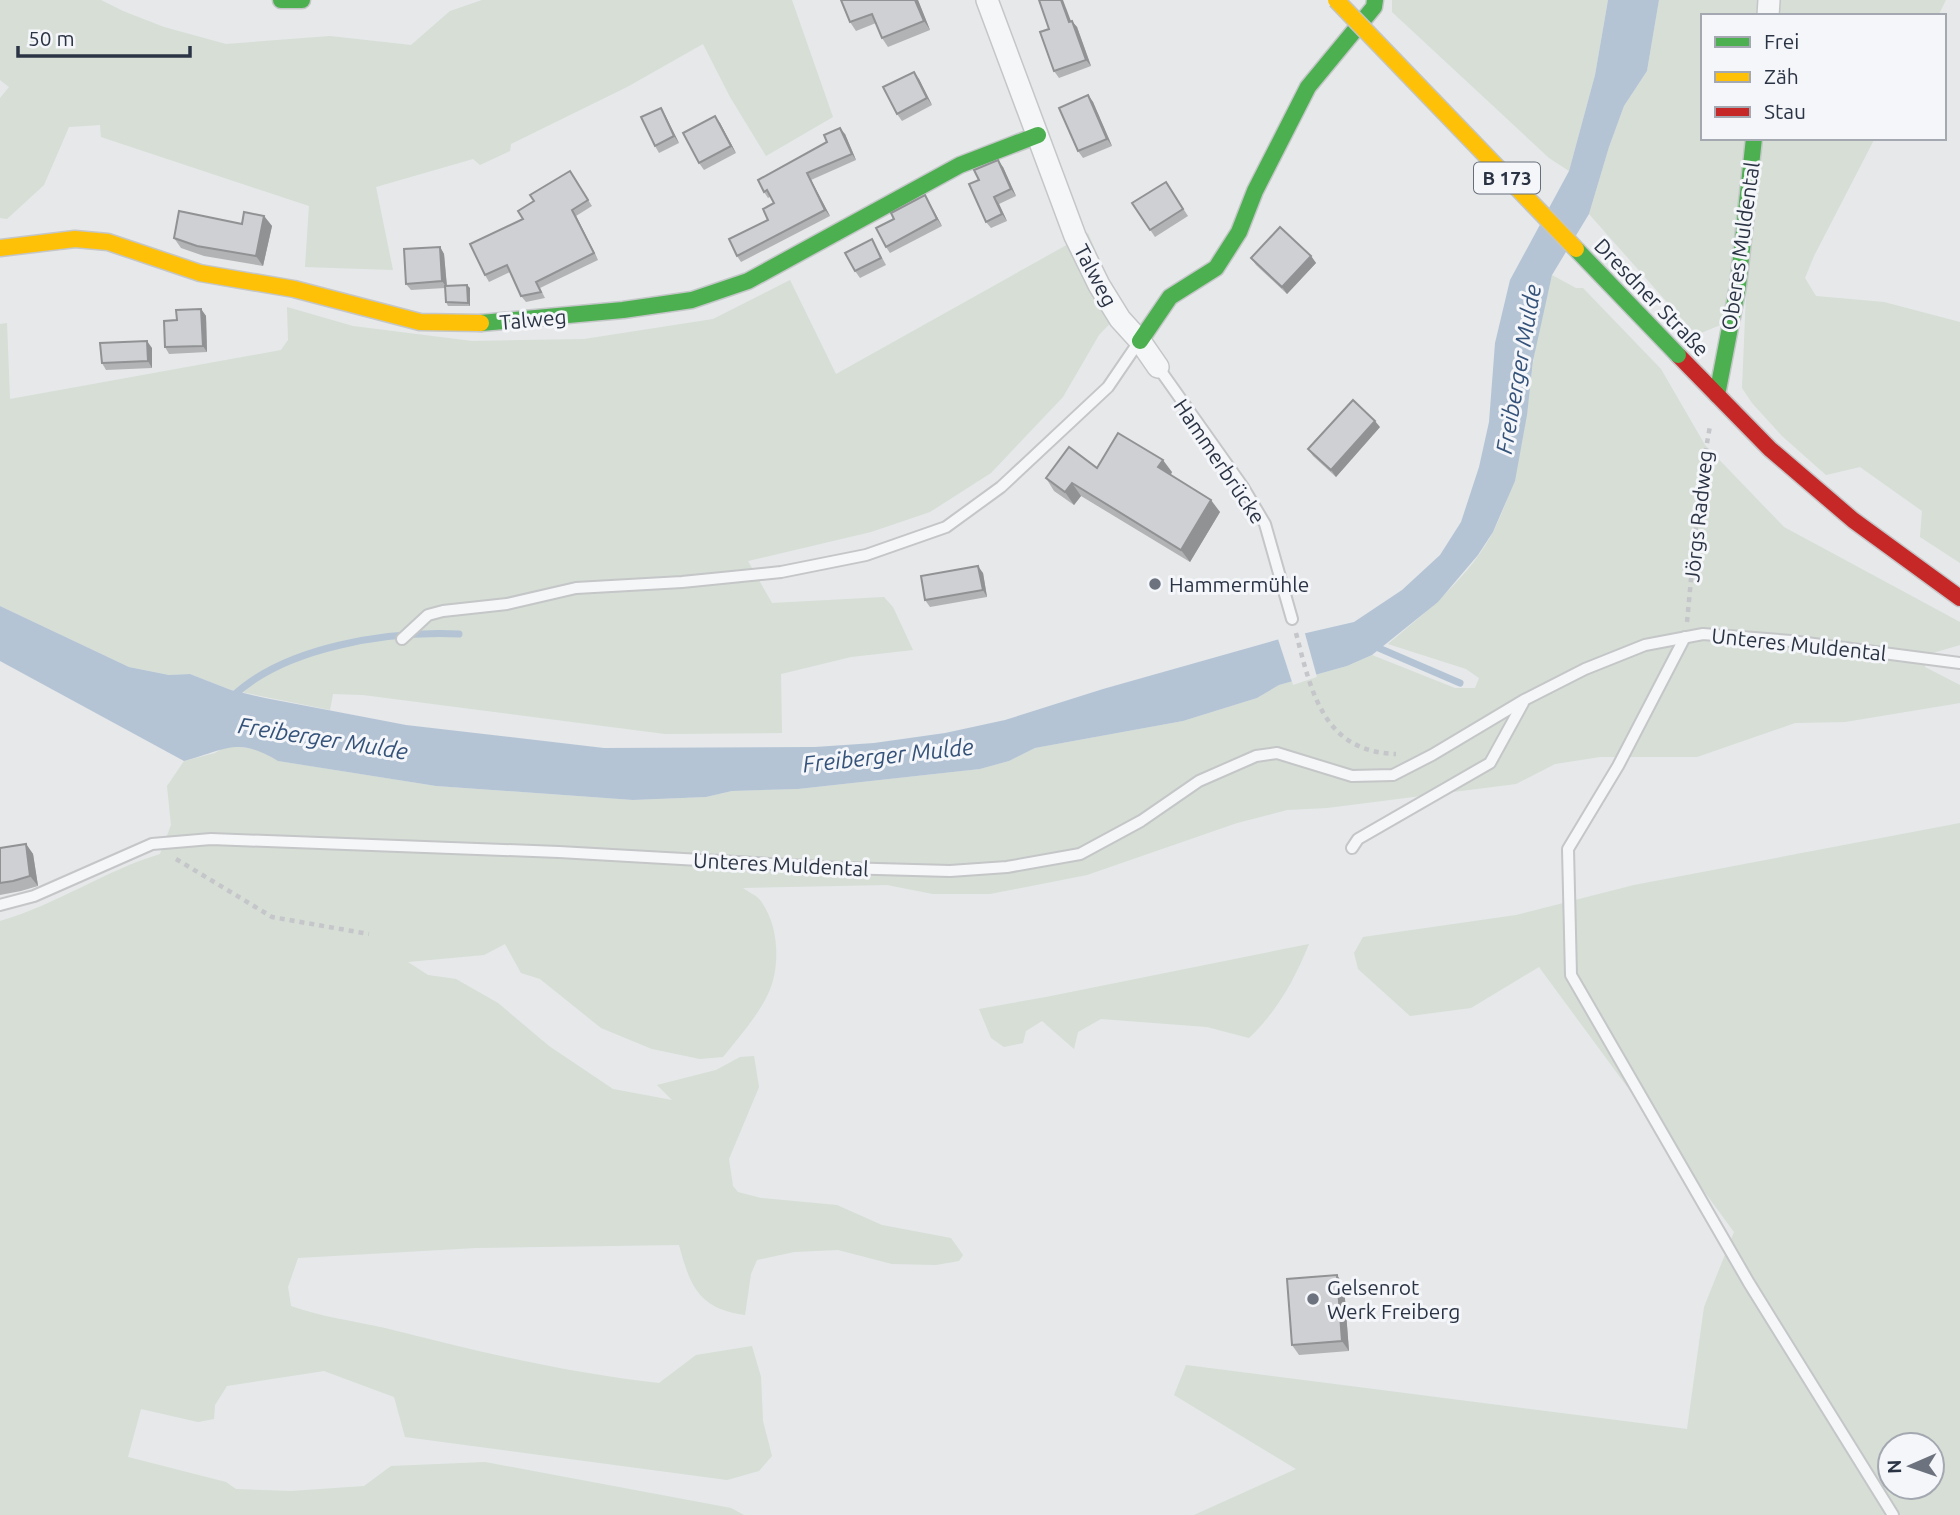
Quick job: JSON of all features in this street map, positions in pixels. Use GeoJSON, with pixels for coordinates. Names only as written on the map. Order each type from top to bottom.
{"type":"FeatureCollection","features":[{"type":"Feature","properties":{"kind":"street"},"geometry":{"type":"LineString","coordinates":[[281,0],[302,0]]}},
{"type":"Feature","properties":{"kind":"street","name":"Talweg"},"geometry":{"type":"LineString","coordinates":[[987,0],[1075,236],[1099,285],[1120,319],[1158,367]]}},
{"type":"Feature","properties":{"kind":"street","name":"Dresdner Straße"},"geometry":{"type":"LineString","coordinates":[[1336,0],[1770,449],[1853,520],[1960,598]]}},
{"type":"Feature","properties":{"kind":"street"},"geometry":{"type":"LineString","coordinates":[[1140,341],[1170,297],[1216,268],[1239,232],[1255,191],[1308,87],[1374,7],[1375,0]]}},
{"type":"Feature","properties":{"kind":"street","name":"Talweg"},"geometry":{"type":"LineString","coordinates":[[0,247],[75,239],[108,242],[200,273],[294,289],[421,322],[464,324],[583,314],[692,300],[748,282],[960,164],[1038,135]]}},
{"type":"Feature","properties":{"kind":"street","name":"Oberes Muldental"},"geometry":{"type":"LineString","coordinates":[[1717,396],[1738,286],[1754,140]]}},
{"type":"Feature","properties":{"kind":"lane"},"geometry":{"type":"LineString","coordinates":[[402,639],[428,615],[435,613],[507,604],[576,587],[682,582],[793,570],[866,555],[946,527],[1001,487],[1108,387],[1140,341]]}},
{"type":"Feature","properties":{"kind":"lane","name":"Hammerbrücke"},"geometry":{"type":"LineString","coordinates":[[1158,367],[1243,487],[1265,524],[1292,619]]}},
{"type":"Feature","properties":{"kind":"lane","name":"Unteres Muldental"},"geometry":{"type":"LineString","coordinates":[[0,905],[34,896],[152,844],[211,839],[559,852],[854,868],[950,871],[1007,867],[1080,854],[1141,821],[1199,782],[1256,756],[1277,753],[1352,776],[1393,775],[1524,700],[1585,669],[1645,645],[1703,634],[1791,641],[1960,663]]}},
{"type":"Feature","properties":{"kind":"lane"},"geometry":{"type":"LineString","coordinates":[[1685,637],[1618,766],[1568,849],[1571,975],[1749,1283],[1893,1515]]}},
{"type":"Feature","properties":{"kind":"lane"},"geometry":{"type":"LineString","coordinates":[[1352,848],[1359,839],[1490,763],[1524,700]]}},
{"type":"Feature","properties":{"kind":"path","name":"Jörgs Radweg"},"geometry":{"type":"LineString","coordinates":[[1685,637],[1705,445],[1717,396]]}},
{"type":"Feature","properties":{"kind":"path"},"geometry":{"type":"LineString","coordinates":[[1292,619],[1308,680],[1322,714],[1338,731],[1354,743],[1380,753],[1432,755]]}},
{"type":"Feature","properties":{"kind":"path"},"geometry":{"type":"LineString","coordinates":[[152,844],[272,917],[369,934]]}},
{"type":"Feature","properties":{"kind":"shaded area"},"geometry":{"type":"Polygon","coordinates":[[[0,0],[101,0],[164,27],[226,44],[330,36],[411,45],[450,11],[482,0],[792,0],[833,117],[766,156],[730,97],[703,44],[627,87],[511,144],[510,151],[480,165],[473,159],[376,187],[393,270],[305,267],[309,206],[101,137],[100,125],[69,127],[44,185],[7,219],[0,218],[0,98],[9,87],[0,80],[0,0]]]}},
{"type":"Feature","properties":{"kind":"shaded area"},"geometry":{"type":"Polygon","coordinates":[[[1392,0],[1608,0],[1595,75],[1569,171],[1549,158],[1392,12],[1392,0]]]}},
{"type":"Feature","properties":{"kind":"shaded area"},"geometry":{"type":"Polygon","coordinates":[[[1659,0],[1946,0],[1939,14],[1701,14],[1701,140],[1874,140],[1805,278],[1816,296],[1884,302],[1960,322],[1960,563],[1920,537],[1922,511],[1860,467],[1826,475],[1782,436],[1752,403],[1742,388],[1746,295],[1723,324],[1696,335],[1589,214],[1624,106],[1647,71],[1659,0]]]}},
{"type":"Feature","properties":{"kind":"shaded area"},"geometry":{"type":"Polygon","coordinates":[[[1088,233],[1122,311],[1099,335],[1063,397],[991,473],[930,512],[871,532],[748,561],[772,603],[884,597],[893,607],[913,650],[851,657],[781,674],[782,733],[665,734],[363,695],[333,694],[330,710],[231,690],[190,674],[169,675],[129,667],[0,606],[0,324],[7,323],[10,399],[281,350],[288,340],[287,307],[353,326],[472,341],[584,339],[713,319],[790,280],[836,374],[1088,233]]]}},
{"type":"Feature","properties":{"kind":"shaded area"},"geometry":{"type":"Polygon","coordinates":[[[1552,275],[1576,288],[1583,288],[1661,369],[1705,445],[1784,527],[1960,622],[1960,645],[1926,655],[1925,667],[1960,685],[1960,703],[1845,722],[1795,723],[1697,757],[1600,757],[1555,764],[1516,784],[1327,808],[1287,810],[1237,823],[1087,875],[990,894],[933,894],[887,885],[743,888],[760,900],[771,921],[776,946],[775,971],[759,1011],[723,1057],[700,1059],[652,1049],[601,1028],[540,979],[521,973],[505,944],[484,955],[408,962],[428,975],[456,979],[498,1003],[549,1046],[613,1089],[672,1100],[657,1085],[716,1070],[740,1057],[754,1056],[759,1087],[729,1159],[733,1186],[738,1192],[761,1198],[837,1205],[882,1225],[951,1238],[963,1255],[959,1261],[936,1265],[892,1264],[838,1250],[794,1252],[757,1260],[751,1274],[745,1315],[717,1307],[699,1293],[687,1272],[679,1245],[476,1248],[298,1258],[288,1287],[291,1306],[556,1367],[659,1383],[696,1355],[752,1346],[761,1377],[763,1421],[772,1456],[759,1471],[727,1480],[405,1437],[394,1397],[324,1371],[227,1386],[215,1405],[214,1419],[198,1422],[141,1409],[128,1457],[226,1482],[236,1489],[291,1491],[364,1486],[391,1466],[485,1462],[731,1508],[744,1515],[0,1515],[0,921],[160,854],[171,825],[167,786],[184,761],[215,753],[227,746],[258,749],[279,761],[436,786],[633,800],[706,797],[732,791],[798,789],[980,769],[1009,761],[1035,748],[1183,721],[1257,698],[1279,685],[1347,666],[1372,655],[1455,688],[1475,688],[1479,678],[1466,669],[1388,644],[1432,606],[1473,563],[1503,510],[1521,449],[1537,342],[1552,275]]]}},
{"type":"Feature","properties":{"kind":"shaded area"},"geometry":{"type":"Polygon","coordinates":[[[1960,823],[1960,1515],[1194,1515],[1296,1469],[1174,1395],[1186,1365],[1687,1429],[1704,1307],[1734,1232],[1539,967],[1471,1008],[1410,1016],[1358,969],[1354,953],[1363,937],[1516,915],[1634,885],[1960,823]]]}},
{"type":"Feature","properties":{"kind":"shaded area"},"geometry":{"type":"Polygon","coordinates":[[[1309,944],[1284,995],[1249,1038],[1207,1027],[1101,1019],[1078,1032],[1074,1049],[1042,1021],[1026,1031],[1023,1043],[1004,1047],[991,1038],[979,1009],[1046,997],[1309,944]]]}},
{"type":"Feature","properties":{"kind":"water","name":"Freiberger Mulde"},"geometry":{"type":"Polygon","coordinates":[[[1608,0],[1659,0],[1647,71],[1624,106],[1589,214],[1552,275],[1533,361],[1515,481],[1493,532],[1478,555],[1438,602],[1372,655],[1347,666],[1279,685],[1257,698],[1183,721],[1035,748],[1009,761],[980,769],[798,789],[732,791],[706,797],[633,800],[436,786],[278,761],[264,753],[241,747],[184,761],[0,661],[0,606],[129,667],[169,675],[190,674],[231,690],[406,725],[604,748],[815,747],[874,743],[945,733],[1005,720],[1276,640],[1354,622],[1402,590],[1440,555],[1461,522],[1479,467],[1489,422],[1495,343],[1510,280],[1569,171],[1595,75],[1608,0]]]}},
{"type":"Feature","properties":{"kind":"pier"},"geometry":{"type":"Polygon","coordinates":[[[1304,630],[1317,677],[1293,685],[1277,636],[1304,630]]]}},
{"type":"Feature","properties":{"kind":"building"},"geometry":{"type":"Polygon","coordinates":[[[841,0],[915,0],[924,21],[882,38],[872,14],[850,22],[841,0]]]}},
{"type":"Feature","properties":{"kind":"building"},"geometry":{"type":"Polygon","coordinates":[[[1039,0],[1061,0],[1086,60],[1054,71],[1040,32],[1049,29],[1039,0]]]}},
{"type":"Feature","properties":{"kind":"building"},"geometry":{"type":"Polygon","coordinates":[[[914,72],[927,98],[897,114],[883,87],[914,72]]]}},
{"type":"Feature","properties":{"kind":"building"},"geometry":{"type":"Polygon","coordinates":[[[1088,95],[1107,139],[1078,151],[1059,108],[1088,95]]]}},
{"type":"Feature","properties":{"kind":"building"},"geometry":{"type":"Polygon","coordinates":[[[661,108],[674,136],[655,146],[641,117],[661,108]]]}},
{"type":"Feature","properties":{"kind":"building"},"geometry":{"type":"Polygon","coordinates":[[[715,116],[731,146],[699,163],[683,133],[715,116]]]}},
{"type":"Feature","properties":{"kind":"building"},"geometry":{"type":"Polygon","coordinates":[[[840,128],[852,154],[807,173],[825,210],[737,256],[729,239],[768,220],[763,209],[774,203],[758,180],[827,142],[824,135],[840,128]]]}},
{"type":"Feature","properties":{"kind":"building"},"geometry":{"type":"Polygon","coordinates":[[[998,160],[1011,189],[994,197],[1002,214],[986,222],[969,184],[979,180],[974,170],[998,160]]]}},
{"type":"Feature","properties":{"kind":"building"},"geometry":{"type":"Polygon","coordinates":[[[570,171],[588,200],[572,210],[594,253],[536,282],[541,292],[521,296],[507,265],[485,275],[470,244],[523,219],[518,211],[534,201],[530,195],[570,171]]]}},
{"type":"Feature","properties":{"kind":"building"},"geometry":{"type":"Polygon","coordinates":[[[1166,182],[1183,209],[1150,230],[1132,203],[1166,182]]]}},
{"type":"Feature","properties":{"kind":"building"},"geometry":{"type":"Polygon","coordinates":[[[925,195],[937,219],[886,247],[876,228],[894,219],[891,213],[925,195]]]}},
{"type":"Feature","properties":{"kind":"building"},"geometry":{"type":"Polygon","coordinates":[[[179,211],[242,224],[244,212],[264,216],[256,256],[197,246],[174,238],[179,211]]]}},
{"type":"Feature","properties":{"kind":"building"},"geometry":{"type":"Polygon","coordinates":[[[1280,227],[1311,256],[1282,287],[1251,258],[1280,227]]]}},
{"type":"Feature","properties":{"kind":"building"},"geometry":{"type":"Polygon","coordinates":[[[872,239],[881,258],[855,271],[845,253],[872,239]]]}},
{"type":"Feature","properties":{"kind":"building"},"geometry":{"type":"Polygon","coordinates":[[[440,247],[442,281],[406,284],[404,249],[440,247]]]}},
{"type":"Feature","properties":{"kind":"building"},"geometry":{"type":"Polygon","coordinates":[[[467,285],[468,303],[446,302],[445,286],[467,285]]]}},
{"type":"Feature","properties":{"kind":"building"},"geometry":{"type":"Polygon","coordinates":[[[201,309],[203,346],[165,347],[164,321],[177,320],[176,310],[201,309]]]}},
{"type":"Feature","properties":{"kind":"building"},"geometry":{"type":"Polygon","coordinates":[[[147,341],[148,361],[102,363],[100,343],[147,341]]]}},
{"type":"Feature","properties":{"kind":"building"},"geometry":{"type":"Polygon","coordinates":[[[1353,400],[1375,421],[1331,470],[1308,449],[1353,400]]]}},
{"type":"Feature","properties":{"kind":"building"},"geometry":{"type":"Polygon","coordinates":[[[1118,433],[1163,460],[1158,467],[1211,500],[1181,550],[1072,483],[1065,492],[1046,478],[1069,447],[1097,468],[1118,433]]]}},
{"type":"Feature","properties":{"kind":"building"},"geometry":{"type":"Polygon","coordinates":[[[978,566],[983,590],[925,600],[921,576],[978,566]]]}},
{"type":"Feature","properties":{"kind":"building"},"geometry":{"type":"Polygon","coordinates":[[[26,844],[30,876],[0,883],[0,848],[26,844]]]}},
{"type":"Feature","properties":{"kind":"building"},"geometry":{"type":"Polygon","coordinates":[[[1337,1275],[1342,1341],[1292,1345],[1287,1279],[1337,1275]]]}},
{"type":"Feature","properties":{"kind":"waterway"},"geometry":{"type":"LineString","coordinates":[[232,697],[280,665],[339,645],[401,635],[459,634]]}},
{"type":"Feature","properties":{"kind":"waterway"},"geometry":{"type":"LineString","coordinates":[[1374,646],[1460,683]]}},
{"type":"Feature","properties":{"kind":"traffic: fast"},"geometry":{"type":"LineString","coordinates":[[281,0],[302,0]]}},
{"type":"Feature","properties":{"kind":"traffic: fast"},"geometry":{"type":"LineString","coordinates":[[1140,341],[1170,297],[1216,268],[1239,232],[1255,191],[1308,87],[1374,7],[1375,0]]}},
{"type":"Feature","properties":{"kind":"traffic: fast"},"geometry":{"type":"LineString","coordinates":[[481,323],[623,310],[692,300],[748,281],[960,165],[1038,135]]}},
{"type":"Feature","properties":{"kind":"traffic: fast"},"geometry":{"type":"LineString","coordinates":[[1717,395],[1738,286],[1754,140]]}},
{"type":"Feature","properties":{"kind":"traffic: fast"},"geometry":{"type":"LineString","coordinates":[[1576,249],[1678,355]]}},
{"type":"Feature","properties":{"kind":"traffic: slow"},"geometry":{"type":"LineString","coordinates":[[1336,0],[1576,249]]}},
{"type":"Feature","properties":{"kind":"traffic: slow"},"geometry":{"type":"LineString","coordinates":[[0,248],[75,239],[108,242],[200,273],[294,289],[420,322],[481,323]]}},
{"type":"Feature","properties":{"kind":"traffic: jam"},"geometry":{"type":"LineString","coordinates":[[1678,355],[1770,449],[1853,520],[1960,598]]}},
{"type":"Feature","properties":{"kind":"place","name":"Hammermühle"},"geometry":{"type":"Point","coordinates":[1155,584]}},
{"type":"Feature","properties":{"kind":"place","name":"Gelsenrot Werk Freiberg"},"geometry":{"type":"Point","coordinates":[1313,1299]}}]}
